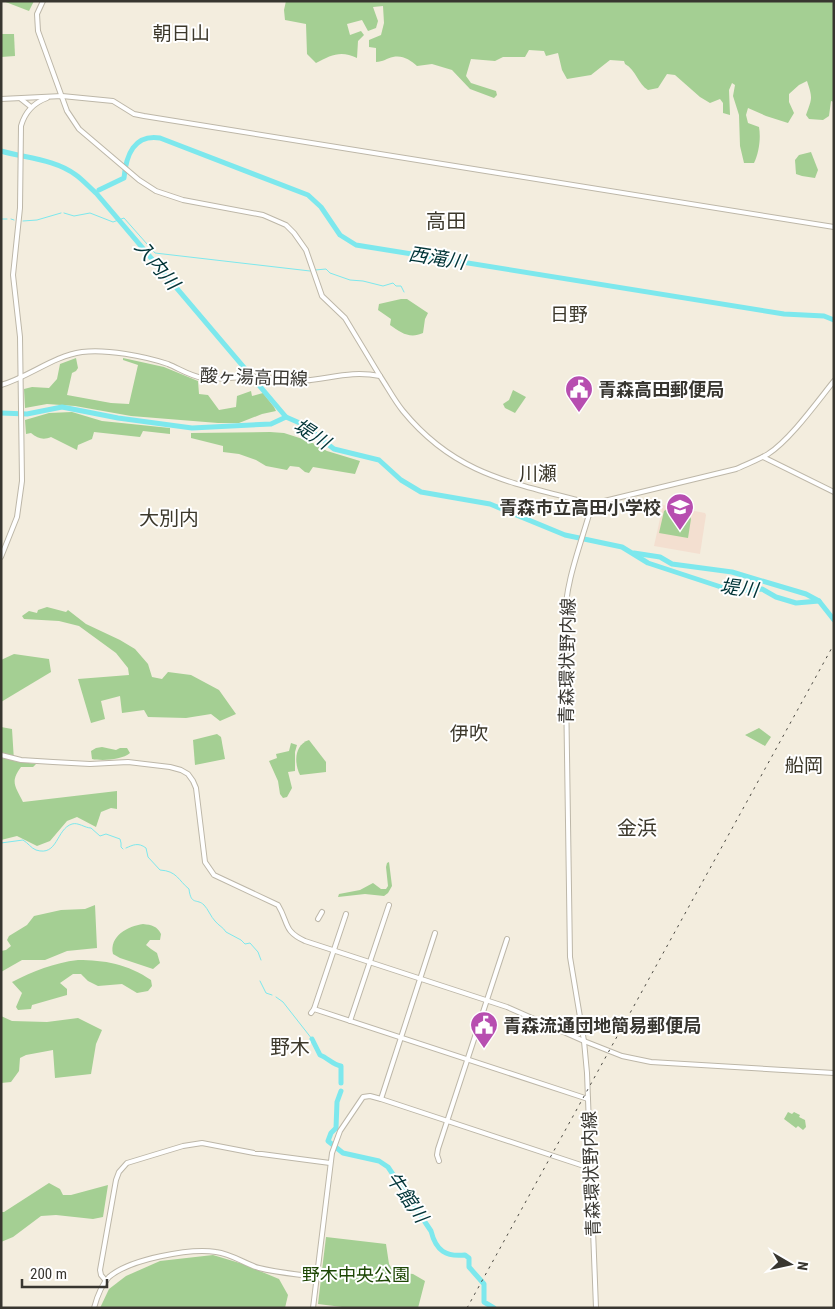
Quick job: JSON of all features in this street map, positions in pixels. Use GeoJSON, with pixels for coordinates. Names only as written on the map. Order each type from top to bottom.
{"type":"FeatureCollection","features":[{"type":"Feature","properties":{"kind":"street"},"geometry":{"type":"LineString","coordinates":[[42,1],[37,14],[37,28],[67,111],[79,129],[148,187],[192,202],[263,214],[286,226],[294,233],[306,250],[322,296],[345,318],[402,410],[431,439],[460,460],[482,472],[510,483],[592,504],[736,469],[763,456],[781,443],[834,382]]}},
{"type":"Feature","properties":{"kind":"street"},"geometry":{"type":"LineString","coordinates":[[1,99],[62,96],[113,102],[134,114],[144,116],[834,227]]}},
{"type":"Feature","properties":{"kind":"street"},"geometry":{"type":"LineString","coordinates":[[1,557],[13,530],[20,504],[22,474],[20,337],[13,281],[20,208],[21,126],[24,115],[31,107],[38,102],[52,97]]}},
{"type":"Feature","properties":{"kind":"street"},"geometry":{"type":"LineString","coordinates":[[18,98],[24,100],[31,107]]}},
{"type":"Feature","properties":{"kind":"street","name":"酸ヶ湯高田線"},"geometry":{"type":"LineString","coordinates":[[1,384],[20,379],[66,355],[96,351],[119,353],[167,364],[191,375],[206,378],[258,377],[296,382],[346,374],[380,376]]}},
{"type":"Feature","properties":{"kind":"street"},"geometry":{"type":"LineString","coordinates":[[763,456],[834,492]]}},
{"type":"Feature","properties":{"kind":"street","name":"青森環状野内線"},"geometry":{"type":"LineString","coordinates":[[592,504],[569,588],[565,620],[570,957],[584,1041],[596,1308]]}},
{"type":"Feature","properties":{"kind":"street"},"geometry":{"type":"LineString","coordinates":[[1,755],[31,761],[82,764],[128,762],[176,768],[184,771],[193,781],[196,788],[204,856],[211,872],[278,905],[288,929],[293,935],[305,941],[521,1012],[622,1056],[651,1062],[834,1073]]}},
{"type":"Feature","properties":{"kind":"street"},"geometry":{"type":"LineString","coordinates":[[350,1022],[389,905]]}},
{"type":"Feature","properties":{"kind":"street"},"geometry":{"type":"LineString","coordinates":[[318,919],[322,912]]}},
{"type":"Feature","properties":{"kind":"street"},"geometry":{"type":"LineString","coordinates":[[346,914],[313,1011],[588,1099]]}},
{"type":"Feature","properties":{"kind":"street"},"geometry":{"type":"LineString","coordinates":[[381,1099],[435,932]]}},
{"type":"Feature","properties":{"kind":"street"},"geometry":{"type":"LineString","coordinates":[[439,1161],[438,1150],[507,939]]}},
{"type":"Feature","properties":{"kind":"street"},"geometry":{"type":"LineString","coordinates":[[313,1308],[332,1153],[344,1124],[360,1100],[368,1096],[381,1099],[590,1168]]}},
{"type":"Feature","properties":{"kind":"street"},"geometry":{"type":"LineString","coordinates":[[106,1281],[101,1275],[100,1270],[116,1180],[119,1172],[127,1163],[183,1146],[202,1143],[330,1163]]}},
{"type":"Feature","properties":{"kind":"street"},"geometry":{"type":"LineString","coordinates":[[94,1308],[99,1292],[106,1281],[115,1273],[134,1263],[206,1250],[229,1255],[257,1268],[317,1277]]}},
{"type":"Feature","properties":{"kind":"shaded area","name":"青森市立高田小学校"},"geometry":{"type":"Polygon","coordinates":[[[663,505],[705,513],[700,554],[654,546],[663,505]]]}},
{"type":"Feature","properties":{"kind":"green space"},"geometry":{"type":"Polygon","coordinates":[[[3,1],[34,1],[29,11],[3,1]]]}},
{"type":"Feature","properties":{"kind":"green space"},"geometry":{"type":"Polygon","coordinates":[[[286,1],[834,1],[834,102],[831,101],[829,116],[823,120],[809,119],[806,115],[811,102],[811,95],[807,81],[789,94],[789,102],[794,113],[788,123],[748,108],[746,115],[748,123],[759,127],[760,141],[754,163],[744,163],[740,146],[739,115],[733,96],[735,85],[732,83],[729,90],[730,115],[723,113],[723,103],[720,99],[710,103],[700,97],[675,75],[667,74],[658,88],[648,90],[624,61],[610,60],[591,75],[567,79],[562,70],[558,53],[546,56],[544,51],[529,50],[525,57],[503,57],[495,61],[471,59],[466,76],[471,83],[496,91],[497,95],[494,98],[470,89],[452,70],[432,64],[417,66],[403,57],[393,57],[376,62],[376,48],[369,47],[369,40],[381,35],[384,23],[383,6],[373,7],[378,21],[376,28],[368,31],[362,20],[347,24],[350,35],[361,31],[364,35],[358,41],[357,58],[346,54],[336,54],[316,63],[307,54],[306,24],[285,20],[284,10],[286,1]]]}},
{"type":"Feature","properties":{"kind":"green space"},"geometry":{"type":"Polygon","coordinates":[[[1,34],[14,34],[15,56],[1,57],[1,34]]]}},
{"type":"Feature","properties":{"kind":"green space"},"geometry":{"type":"Polygon","coordinates":[[[811,152],[818,170],[815,178],[796,174],[795,160],[799,155],[811,152]]]}},
{"type":"Feature","properties":{"kind":"green space"},"geometry":{"type":"Polygon","coordinates":[[[407,299],[428,313],[423,333],[410,335],[402,333],[390,325],[391,319],[378,310],[379,304],[407,299]]]}},
{"type":"Feature","properties":{"kind":"green space"},"geometry":{"type":"Polygon","coordinates":[[[76,358],[78,368],[72,373],[67,395],[111,403],[129,404],[138,365],[123,360],[123,358],[164,367],[198,381],[199,394],[208,395],[219,410],[236,407],[237,396],[251,391],[252,396],[263,393],[276,411],[239,423],[218,423],[131,416],[75,406],[47,404],[25,408],[24,389],[32,387],[49,388],[57,379],[60,364],[76,358]]]}},
{"type":"Feature","properties":{"kind":"green space"},"geometry":{"type":"Polygon","coordinates":[[[513,390],[526,397],[515,413],[505,408],[503,404],[509,400],[513,390]]]}},
{"type":"Feature","properties":{"kind":"green space"},"geometry":{"type":"Polygon","coordinates":[[[72,412],[102,421],[170,428],[170,434],[143,431],[140,437],[94,432],[92,439],[78,445],[77,450],[51,437],[41,438],[31,433],[26,434],[25,420],[49,413],[72,412]]]}},
{"type":"Feature","properties":{"kind":"green space"},"geometry":{"type":"Polygon","coordinates":[[[191,433],[284,433],[309,441],[327,451],[360,461],[355,474],[313,467],[309,473],[299,467],[290,466],[287,470],[266,466],[239,454],[223,452],[223,446],[191,438],[191,433]]]}},
{"type":"Feature","properties":{"kind":"green space"},"geometry":{"type":"Polygon","coordinates":[[[669,508],[688,511],[691,519],[688,538],[659,533],[664,511],[669,508]]]}},
{"type":"Feature","properties":{"kind":"green space"},"geometry":{"type":"Polygon","coordinates":[[[47,607],[66,612],[68,610],[86,624],[135,649],[148,664],[152,677],[162,679],[168,672],[191,675],[219,690],[236,714],[220,721],[211,714],[186,718],[148,717],[144,710],[122,713],[120,696],[101,701],[105,719],[91,723],[78,679],[129,675],[128,668],[116,653],[79,626],[59,621],[24,619],[22,616],[29,611],[37,613],[38,610],[47,607]]]}},
{"type":"Feature","properties":{"kind":"green space"},"geometry":{"type":"Polygon","coordinates":[[[14,654],[49,659],[51,672],[1,702],[1,660],[14,654]]]}},
{"type":"Feature","properties":{"kind":"green space"},"geometry":{"type":"Polygon","coordinates":[[[1,727],[12,729],[14,761],[36,764],[33,767],[21,767],[16,777],[16,788],[23,802],[117,791],[117,809],[111,808],[101,812],[96,827],[77,817],[67,821],[50,841],[37,846],[17,836],[1,840],[1,727]]]}},
{"type":"Feature","properties":{"kind":"green space"},"geometry":{"type":"Polygon","coordinates":[[[759,728],[771,737],[765,746],[745,735],[759,728]]]}},
{"type":"Feature","properties":{"kind":"green space"},"geometry":{"type":"Polygon","coordinates":[[[217,734],[221,737],[225,759],[195,765],[193,740],[217,734]]]}},
{"type":"Feature","properties":{"kind":"green space"},"geometry":{"type":"Polygon","coordinates":[[[309,740],[326,762],[326,772],[300,775],[296,760],[298,750],[304,742],[309,740]]]}},
{"type":"Feature","properties":{"kind":"green space"},"geometry":{"type":"Polygon","coordinates":[[[291,743],[297,745],[295,771],[288,772],[292,788],[287,797],[283,798],[269,761],[277,758],[276,754],[289,751],[291,743]]]}},
{"type":"Feature","properties":{"kind":"green space"},"geometry":{"type":"Polygon","coordinates":[[[102,747],[116,750],[127,748],[130,753],[112,759],[92,759],[91,751],[102,747]]]}},
{"type":"Feature","properties":{"kind":"green space"},"geometry":{"type":"Polygon","coordinates":[[[389,862],[392,886],[384,896],[365,894],[338,897],[339,894],[360,890],[373,883],[381,889],[386,889],[388,886],[386,867],[389,862]]]}},
{"type":"Feature","properties":{"kind":"green space"},"geometry":{"type":"Polygon","coordinates":[[[95,905],[97,948],[67,951],[45,960],[22,960],[1,972],[1,951],[11,946],[7,940],[9,936],[27,925],[34,916],[61,910],[85,909],[95,905]]]}},
{"type":"Feature","properties":{"kind":"green space"},"geometry":{"type":"Polygon","coordinates":[[[143,924],[154,926],[161,934],[160,940],[150,940],[146,945],[157,953],[160,963],[153,969],[113,954],[114,942],[121,933],[131,927],[143,924]]]}},
{"type":"Feature","properties":{"kind":"green space"},"geometry":{"type":"Polygon","coordinates":[[[78,960],[106,962],[134,970],[151,980],[152,986],[148,991],[137,993],[122,984],[98,986],[88,981],[81,974],[73,974],[60,983],[67,989],[67,995],[32,1005],[31,1009],[18,1010],[16,1007],[22,993],[12,982],[44,968],[78,960]]]}},
{"type":"Feature","properties":{"kind":"green space"},"geometry":{"type":"Polygon","coordinates":[[[1,1016],[12,1021],[47,1022],[78,1018],[102,1030],[96,1044],[91,1074],[55,1078],[53,1050],[26,1055],[20,1058],[19,1071],[11,1082],[1,1083],[1,1016]]]}},
{"type":"Feature","properties":{"kind":"green space"},"geometry":{"type":"Polygon","coordinates":[[[788,1112],[792,1114],[794,1112],[805,1120],[806,1127],[803,1130],[798,1126],[796,1128],[784,1119],[788,1112]]]}},
{"type":"Feature","properties":{"kind":"green space"},"geometry":{"type":"Polygon","coordinates":[[[49,1183],[60,1189],[63,1195],[71,1195],[108,1185],[103,1217],[93,1219],[56,1215],[41,1216],[13,1237],[1,1242],[1,1212],[4,1212],[49,1183]]]}},
{"type":"Feature","properties":{"kind":"green space","name":"野木中央公園"},"geometry":{"type":"Polygon","coordinates":[[[326,1237],[386,1244],[389,1264],[394,1272],[413,1274],[425,1281],[418,1308],[350,1308],[318,1304],[326,1237]]]}},
{"type":"Feature","properties":{"kind":"green space"},"geometry":{"type":"Polygon","coordinates":[[[213,1255],[243,1264],[279,1279],[288,1295],[285,1308],[100,1308],[109,1289],[126,1276],[160,1261],[213,1255]]]}},
{"type":"Feature","properties":{"kind":"waterway","name":"西滝川"},"geometry":{"type":"LineString","coordinates":[[99,190],[124,178],[129,154],[138,143],[144,139],[160,138],[308,195],[321,207],[340,235],[356,245],[784,314],[824,316],[834,320]]}},
{"type":"Feature","properties":{"kind":"waterway","name":"入内川"},"geometry":{"type":"LineString","coordinates":[[1,151],[59,165],[84,181],[286,417]]}},
{"type":"Feature","properties":{"kind":"waterway"},"geometry":{"type":"LineString","coordinates":[[23,221],[37,220],[61,213]]}},
{"type":"Feature","properties":{"kind":"waterway"},"geometry":{"type":"LineString","coordinates":[[64,213],[74,216],[90,213],[113,222],[124,218],[155,253],[310,271]]}},
{"type":"Feature","properties":{"kind":"waterway"},"geometry":{"type":"LineString","coordinates":[[1,219],[7,219]]}},
{"type":"Feature","properties":{"kind":"waterway"},"geometry":{"type":"LineString","coordinates":[[315,270],[326,269],[330,273],[350,280],[383,286],[393,283],[396,286],[401,286],[404,292]]}},
{"type":"Feature","properties":{"kind":"waterway","name":"堤川"},"geometry":{"type":"LineString","coordinates":[[1,413],[27,414],[62,407],[118,418],[192,428],[271,424],[286,417],[302,424],[334,449],[379,460],[401,480],[421,492],[490,504],[565,535],[622,547],[648,563],[727,589],[737,591],[762,589],[776,597],[796,603],[819,601]]}},
{"type":"Feature","properties":{"kind":"waterway","name":"堤川"},"geometry":{"type":"LineString","coordinates":[[634,553],[660,557],[672,564],[732,572],[806,594],[819,601],[834,620]]}},
{"type":"Feature","properties":{"kind":"waterway"},"geometry":{"type":"LineString","coordinates":[[1,843],[23,840],[36,850],[49,850],[67,827],[72,824],[79,824],[91,828],[100,836],[106,834],[120,839],[123,849]]}},
{"type":"Feature","properties":{"kind":"waterway"},"geometry":{"type":"LineString","coordinates":[[126,848],[133,845],[146,848],[148,857],[160,870],[177,876],[189,889],[191,898],[204,905],[226,932],[245,944],[250,943],[258,952],[261,960]]}},
{"type":"Feature","properties":{"kind":"waterway"},"geometry":{"type":"LineString","coordinates":[[260,981],[266,993],[272,995]]}},
{"type":"Feature","properties":{"kind":"waterway"},"geometry":{"type":"LineString","coordinates":[[276,997],[283,1002],[312,1039]]}},
{"type":"Feature","properties":{"kind":"waterway","name":"牛館川"},"geometry":{"type":"LineString","coordinates":[[312,1039],[320,1055],[341,1066],[341,1083]]}},
{"type":"Feature","properties":{"kind":"waterway","name":"牛館川"},"geometry":{"type":"LineString","coordinates":[[341,1091],[337,1102],[336,1128],[331,1133],[328,1141],[343,1153],[379,1161],[388,1167],[431,1231],[439,1248],[447,1254],[465,1255],[469,1258],[469,1267],[484,1284],[484,1302],[494,1308]]}},
{"type":"Feature","properties":{"kind":"railway"},"geometry":{"type":"LineString","coordinates":[[467,1308],[834,644]]}},
{"type":"Feature","properties":{"kind":"place","name":"青森高田郵便局"},"geometry":{"type":"Point","coordinates":[579,413]}},
{"type":"Feature","properties":{"kind":"place","name":"青森市立高田小学校"},"geometry":{"type":"Point","coordinates":[680,531]}},
{"type":"Feature","properties":{"kind":"place","name":"青森流通団地簡易郵便局"},"geometry":{"type":"Point","coordinates":[484,1049]}},
{"type":"Feature","properties":{"kind":"district","name":"朝日山"},"geometry":{"type":"Point","coordinates":[181,33]}},
{"type":"Feature","properties":{"kind":"district","name":"高田"},"geometry":{"type":"Point","coordinates":[446,221]}},
{"type":"Feature","properties":{"kind":"district","name":"日野"},"geometry":{"type":"Point","coordinates":[569,314]}},
{"type":"Feature","properties":{"kind":"district","name":"川瀬"},"geometry":{"type":"Point","coordinates":[538,473]}},
{"type":"Feature","properties":{"kind":"district","name":"大別内"},"geometry":{"type":"Point","coordinates":[169,518]}},
{"type":"Feature","properties":{"kind":"district","name":"伊吹"},"geometry":{"type":"Point","coordinates":[469,733]}},
{"type":"Feature","properties":{"kind":"district","name":"船岡"},"geometry":{"type":"Point","coordinates":[804,765]}},
{"type":"Feature","properties":{"kind":"district","name":"金浜"},"geometry":{"type":"Point","coordinates":[637,828]}},
{"type":"Feature","properties":{"kind":"district","name":"野木"},"geometry":{"type":"Point","coordinates":[290,1047]}}]}
